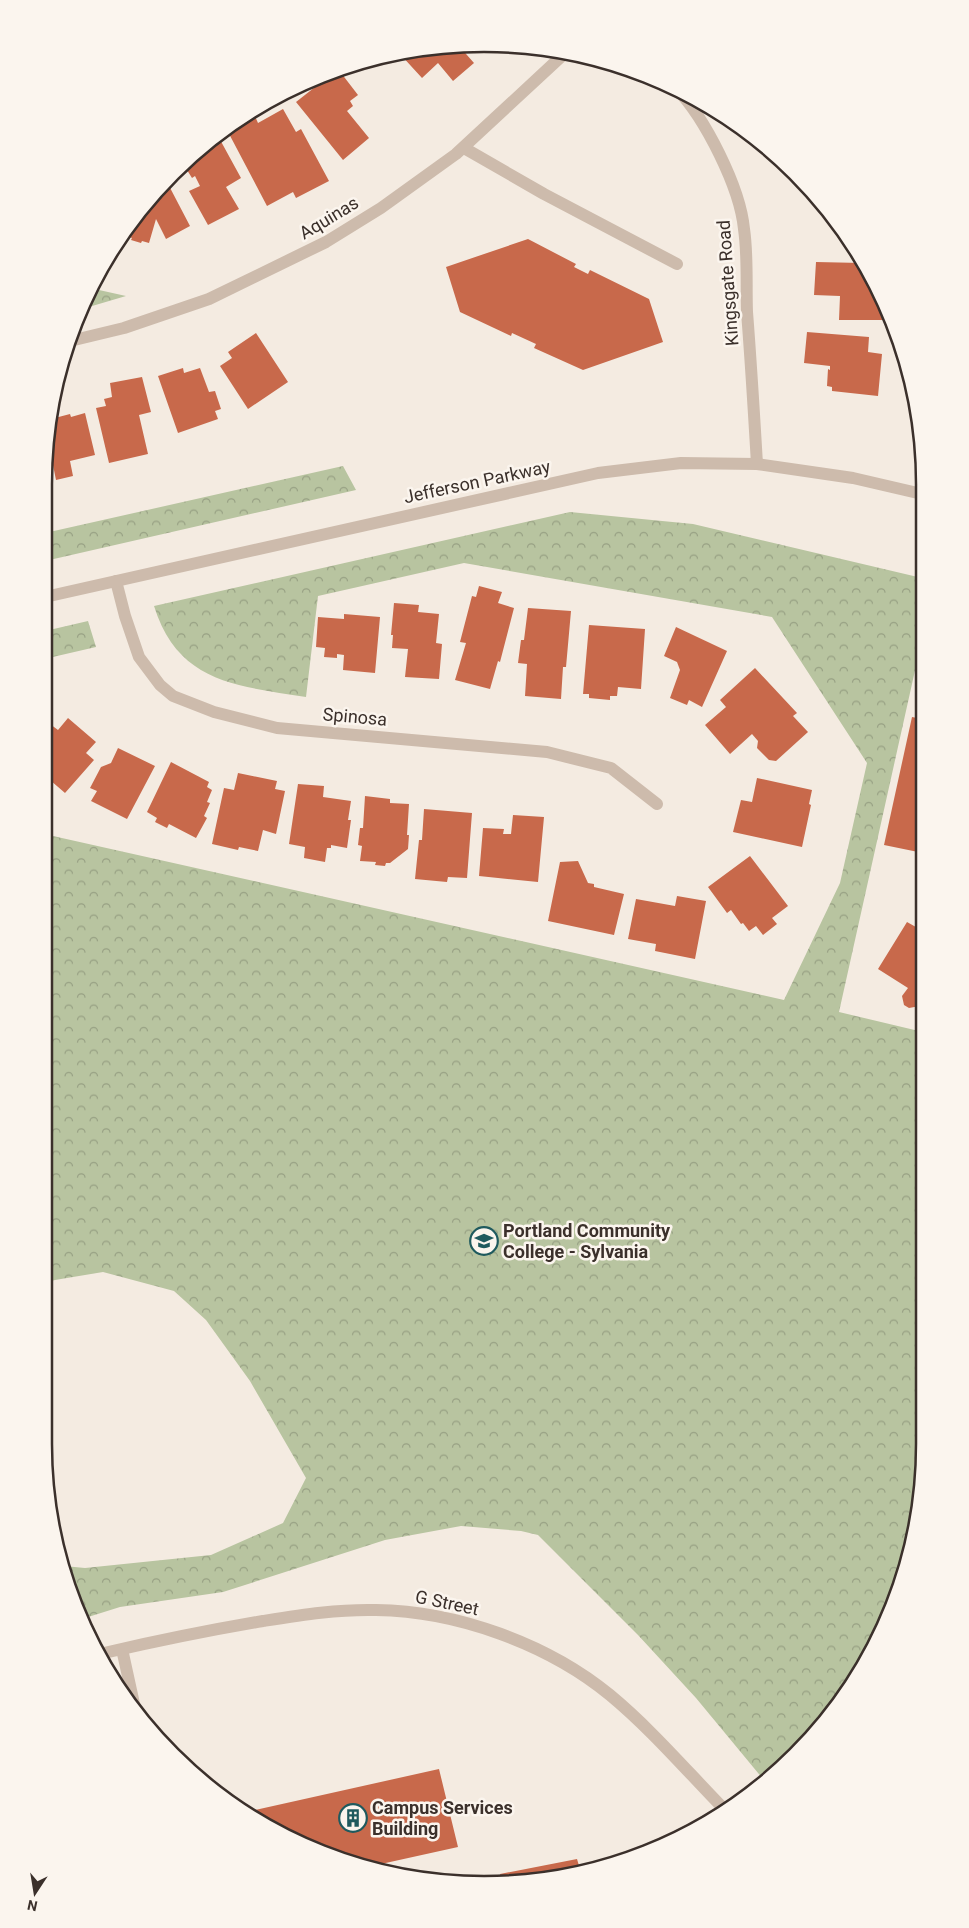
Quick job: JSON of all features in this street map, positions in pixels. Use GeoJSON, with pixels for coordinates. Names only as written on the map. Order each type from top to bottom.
{"type":"FeatureCollection","features":[{"type":"Feature","properties":{"kind":"street","name":"Aquinas"},"geometry":{"type":"LineString","coordinates":[[78,339],[124,328],[209,300],[308,252],[382,208],[464,148],[558,59]]}},
{"type":"Feature","properties":{"kind":"street","name":"Kingsgate Road"},"geometry":{"type":"LineString","coordinates":[[692,105],[704,125],[732,182],[740,205],[744,229],[746,298],[757,464]]}},
{"type":"Feature","properties":{"kind":"street"},"geometry":{"type":"LineString","coordinates":[[464,148],[544,194],[677,264]]}},
{"type":"Feature","properties":{"kind":"street","name":"Jefferson Parkway"},"geometry":{"type":"LineString","coordinates":[[52,595],[598,473],[681,463],[757,464],[853,478],[916,493]]}},
{"type":"Feature","properties":{"kind":"street","name":"Spinosa"},"geometry":{"type":"LineString","coordinates":[[116,580],[125,616],[139,657],[160,685],[173,696],[214,712],[277,728],[547,752],[611,768],[657,804]]}},
{"type":"Feature","properties":{"kind":"street","name":"G Street"},"geometry":{"type":"LineString","coordinates":[[106,1653],[236,1626],[326,1611],[385,1610],[420,1614],[467,1624],[514,1638],[564,1664],[609,1694],[645,1726],[721,1806]]}},
{"type":"Feature","properties":{"kind":"street"},"geometry":{"type":"LineString","coordinates":[[122,1649],[131,1692]]}},
{"type":"Feature","properties":{"kind":"green space"},"geometry":{"type":"Polygon","coordinates":[[[99,290],[126,296],[91,306],[99,290]]]}},
{"type":"Feature","properties":{"kind":"green space"},"geometry":{"type":"Polygon","coordinates":[[[343,466],[356,490],[52,559],[52,531],[343,466]]]}},
{"type":"Feature","properties":{"kind":"green space","name":"Portland Community College - Sylvania"},"geometry":{"type":"Polygon","coordinates":[[[570,512],[693,524],[916,577],[916,666],[839,1012],[916,1030],[916,1472],[913,1500],[902,1555],[894,1582],[884,1609],[859,1660],[844,1684],[809,1728],[790,1749],[760,1775],[696,1698],[638,1635],[538,1535],[521,1531],[461,1526],[385,1540],[223,1592],[120,1607],[89,1617],[70,1567],[85,1568],[211,1555],[283,1523],[306,1478],[250,1381],[206,1320],[174,1291],[103,1272],[52,1281],[52,836],[784,1000],[840,883],[867,763],[772,617],[464,563],[318,596],[306,697],[234,684],[194,666],[178,651],[165,632],[154,606],[570,512]]]}},
{"type":"Feature","properties":{"kind":"green space"},"geometry":{"type":"Polygon","coordinates":[[[88,621],[96,647],[52,657],[52,629],[88,621]]]}},
{"type":"Feature","properties":{"kind":"building"},"geometry":{"type":"Polygon","coordinates":[[[465,53],[474,63],[453,81],[438,63],[422,78],[406,60],[465,53]]]}},
{"type":"Feature","properties":{"kind":"building"},"geometry":{"type":"Polygon","coordinates":[[[343,76],[358,95],[350,101],[353,106],[347,111],[369,138],[343,160],[296,102],[316,87],[343,76]]]}},
{"type":"Feature","properties":{"kind":"building"},"geometry":{"type":"Polygon","coordinates":[[[283,109],[296,132],[301,129],[329,181],[296,198],[293,192],[267,206],[230,136],[256,118],[258,123],[283,109]]]}},
{"type":"Feature","properties":{"kind":"building"},"geometry":{"type":"Polygon","coordinates":[[[222,142],[241,178],[226,187],[239,209],[208,225],[189,191],[200,186],[195,176],[192,178],[188,171],[222,142]]]}},
{"type":"Feature","properties":{"kind":"building"},"geometry":{"type":"Polygon","coordinates":[[[170,189],[190,226],[166,239],[156,219],[149,243],[142,241],[141,243],[131,240],[132,238],[130,237],[170,189]]]}},
{"type":"Feature","properties":{"kind":"building"},"geometry":{"type":"Polygon","coordinates":[[[528,239],[576,264],[574,267],[588,274],[590,270],[649,299],[663,342],[583,370],[534,348],[536,344],[512,333],[511,336],[460,312],[446,267],[528,239]]]}},
{"type":"Feature","properties":{"kind":"building"},"geometry":{"type":"Polygon","coordinates":[[[816,262],[855,263],[884,320],[839,320],[840,296],[814,295],[816,262]]]}},
{"type":"Feature","properties":{"kind":"building"},"geometry":{"type":"Polygon","coordinates":[[[807,332],[869,337],[868,352],[882,354],[878,396],[832,391],[832,387],[827,386],[828,369],[830,370],[830,366],[804,363],[807,332]]]}},
{"type":"Feature","properties":{"kind":"building"},"geometry":{"type":"Polygon","coordinates":[[[256,333],[288,382],[248,409],[220,366],[232,358],[228,352],[256,333]]]}},
{"type":"Feature","properties":{"kind":"building"},"geometry":{"type":"Polygon","coordinates":[[[183,368],[184,373],[200,368],[209,392],[215,391],[221,409],[215,411],[218,419],[178,433],[158,376],[183,368]]]}},
{"type":"Feature","properties":{"kind":"building"},"geometry":{"type":"Polygon","coordinates":[[[142,377],[151,412],[139,415],[148,454],[109,463],[96,408],[106,406],[104,399],[112,397],[110,383],[142,377]]]}},
{"type":"Feature","properties":{"kind":"building"},"geometry":{"type":"Polygon","coordinates":[[[85,413],[95,455],[70,461],[73,476],[56,480],[53,464],[58,417],[70,414],[71,417],[85,413]]]}},
{"type":"Feature","properties":{"kind":"building"},"geometry":{"type":"Polygon","coordinates":[[[479,586],[502,592],[498,603],[514,608],[500,662],[498,661],[490,689],[455,680],[466,643],[460,642],[472,596],[476,597],[479,586]]]}},
{"type":"Feature","properties":{"kind":"building"},"geometry":{"type":"Polygon","coordinates":[[[394,603],[419,605],[418,612],[439,614],[436,643],[442,644],[439,679],[405,677],[408,649],[392,648],[393,635],[391,635],[394,603]]]}},
{"type":"Feature","properties":{"kind":"building"},"geometry":{"type":"Polygon","coordinates":[[[528,608],[571,611],[566,667],[563,667],[561,699],[525,696],[527,664],[518,663],[521,640],[524,640],[528,608]]]}},
{"type":"Feature","properties":{"kind":"building"},"geometry":{"type":"Polygon","coordinates":[[[344,614],[380,617],[375,673],[343,670],[344,655],[337,654],[337,658],[324,657],[325,648],[316,647],[318,617],[344,619],[344,614]]]}},
{"type":"Feature","properties":{"kind":"building"},"geometry":{"type":"Polygon","coordinates":[[[589,625],[645,629],[641,689],[618,687],[617,696],[610,696],[610,700],[589,698],[589,694],[583,694],[589,625]]]}},
{"type":"Feature","properties":{"kind":"building"},"geometry":{"type":"Polygon","coordinates":[[[676,627],[727,651],[702,707],[689,700],[687,705],[670,698],[680,670],[677,662],[664,656],[676,627]]]}},
{"type":"Feature","properties":{"kind":"building"},"geometry":{"type":"Polygon","coordinates":[[[755,668],[797,713],[793,716],[808,732],[776,761],[769,760],[757,748],[758,741],[752,734],[730,754],[705,725],[726,707],[720,700],[755,668]]]}},
{"type":"Feature","properties":{"kind":"building"},"geometry":{"type":"Polygon","coordinates":[[[912,717],[916,718],[916,852],[884,845],[912,717]]]}},
{"type":"Feature","properties":{"kind":"building"},"geometry":{"type":"Polygon","coordinates":[[[68,718],[96,742],[86,753],[94,760],[65,793],[52,782],[52,726],[58,730],[68,718]]]}},
{"type":"Feature","properties":{"kind":"building"},"geometry":{"type":"Polygon","coordinates":[[[118,748],[155,766],[127,819],[91,801],[97,791],[90,788],[101,767],[111,763],[118,748]]]}},
{"type":"Feature","properties":{"kind":"building"},"geometry":{"type":"Polygon","coordinates":[[[171,762],[209,782],[207,787],[212,790],[207,802],[210,803],[204,816],[207,818],[196,838],[169,824],[167,828],[155,822],[157,818],[147,812],[171,762]]]}},
{"type":"Feature","properties":{"kind":"building"},"geometry":{"type":"Polygon","coordinates":[[[238,773],[277,781],[275,789],[285,791],[276,834],[263,830],[258,851],[239,847],[238,850],[212,844],[224,788],[234,790],[238,773]]]}},
{"type":"Feature","properties":{"kind":"building"},"geometry":{"type":"Polygon","coordinates":[[[757,778],[812,790],[809,804],[811,805],[802,847],[733,832],[741,800],[752,802],[757,778]]]}},
{"type":"Feature","properties":{"kind":"building"},"geometry":{"type":"Polygon","coordinates":[[[298,784],[324,786],[323,797],[351,801],[348,820],[351,820],[347,848],[331,845],[331,848],[327,848],[325,862],[304,858],[305,847],[289,844],[298,784]]]}},
{"type":"Feature","properties":{"kind":"building"},"geometry":{"type":"Polygon","coordinates":[[[365,796],[390,799],[390,803],[409,804],[408,849],[390,863],[386,863],[385,866],[375,865],[376,862],[360,861],[362,846],[358,845],[360,828],[363,828],[365,796]]]}},
{"type":"Feature","properties":{"kind":"building"},"geometry":{"type":"Polygon","coordinates":[[[424,809],[472,813],[467,878],[448,877],[447,882],[415,879],[419,840],[422,840],[424,809]]]}},
{"type":"Feature","properties":{"kind":"building"},"geometry":{"type":"Polygon","coordinates":[[[513,815],[544,817],[538,882],[479,876],[483,828],[504,829],[503,834],[511,834],[513,815]]]}},
{"type":"Feature","properties":{"kind":"building"},"geometry":{"type":"Polygon","coordinates":[[[750,856],[788,906],[772,918],[777,924],[763,935],[756,926],[749,931],[743,923],[741,924],[731,910],[727,913],[708,887],[750,856]]]}},
{"type":"Feature","properties":{"kind":"building"},"geometry":{"type":"Polygon","coordinates":[[[578,861],[588,883],[594,884],[594,887],[624,894],[614,935],[548,921],[560,862],[578,861]]]}},
{"type":"Feature","properties":{"kind":"building"},"geometry":{"type":"Polygon","coordinates":[[[677,896],[706,901],[695,959],[655,951],[656,944],[628,939],[636,899],[675,906],[677,896]]]}},
{"type":"Feature","properties":{"kind":"building"},"geometry":{"type":"Polygon","coordinates":[[[907,922],[916,927],[916,1007],[909,1008],[904,1005],[902,996],[908,988],[878,969],[907,922]]]}},
{"type":"Feature","properties":{"kind":"building","name":"Campus Services Building"},"geometry":{"type":"Polygon","coordinates":[[[439,1769],[458,1847],[384,1863],[319,1843],[255,1810],[439,1769]]]}},
{"type":"Feature","properties":{"kind":"building"},"geometry":{"type":"Polygon","coordinates":[[[577,1859],[579,1865],[541,1872],[513,1875],[500,1874],[577,1859]]]}},
{"type":"Feature","properties":{"kind":"place","name":"Portland Community College - Sylvania"},"geometry":{"type":"Point","coordinates":[484,1241]}},
{"type":"Feature","properties":{"kind":"place","name":"Campus Services Building"},"geometry":{"type":"Point","coordinates":[353,1818]}}]}
